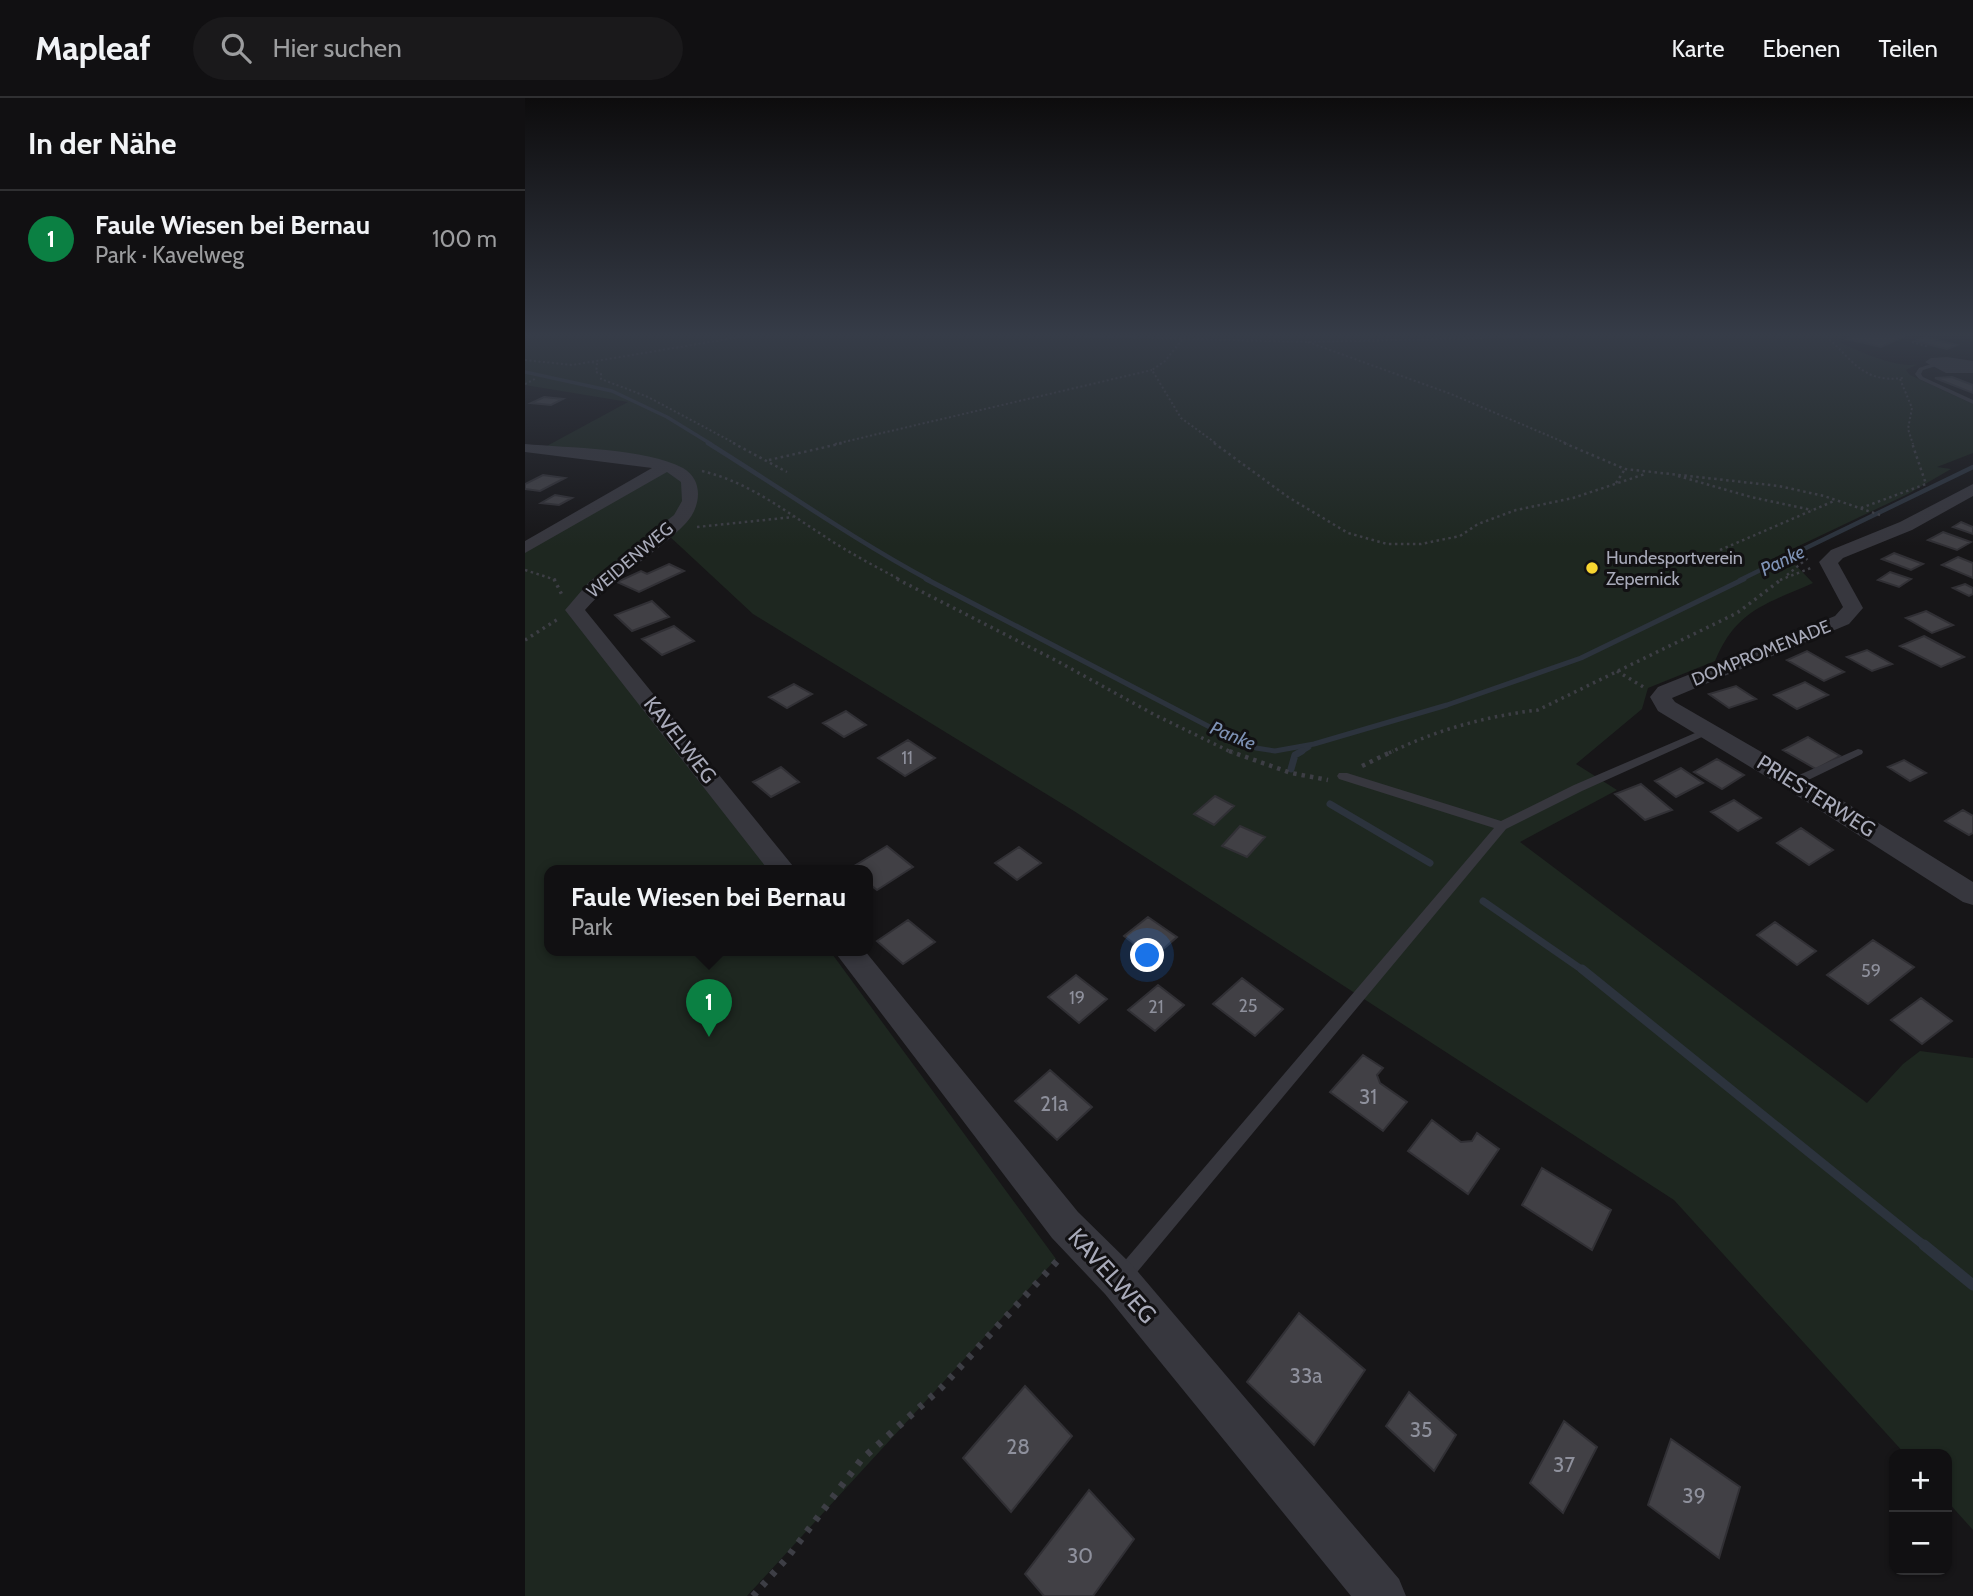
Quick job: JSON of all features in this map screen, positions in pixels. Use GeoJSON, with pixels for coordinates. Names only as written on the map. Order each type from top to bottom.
{"type":"FeatureCollection","features":[{"type":"Feature","properties":{"kind":"street"},"geometry":{"type":"LineString","coordinates":[[525,448],[653,463],[668,468]]}},
{"type":"Feature","properties":{"kind":"street"},"geometry":{"type":"LineString","coordinates":[[525,548],[668,468]]}},
{"type":"Feature","properties":{"kind":"street","name":"WEIDENWEG"},"geometry":{"type":"LineString","coordinates":[[575,610],[596,586],[665,531],[688,509],[691,500],[688,481],[679,472],[668,468]]}},
{"type":"Feature","properties":{"kind":"street"},"geometry":{"type":"LineString","coordinates":[[1828,562],[1837,554],[1906,526],[1973,489]]}},
{"type":"Feature","properties":{"kind":"street","name":"DOMPROMENADE"},"geometry":{"type":"LineString","coordinates":[[1661,697],[1666,692],[1842,620],[1853,608],[1828,562]]}},
{"type":"Feature","properties":{"kind":"street","name":"KAVELWEG"},"geometry":{"type":"LineString","coordinates":[[575,610],[779,865]]}},
{"type":"Feature","properties":{"kind":"street","name":"PRIESTERWEG"},"geometry":{"type":"LineString","coordinates":[[1661,697],[1666,706],[1794,782],[1973,895]]}},
{"type":"Feature","properties":{"kind":"street","name":"KAVELWEG"},"geometry":{"type":"LineString","coordinates":[[852,956],[1077,1238],[1119,1280],[1382,1596]]}},
{"type":"Feature","properties":{"kind":"lane"},"geometry":{"type":"LineString","coordinates":[[1119,1280],[1502,826],[1578,788],[1709,730]]}},
{"type":"Feature","properties":{"kind":"lane"},"geometry":{"type":"LineString","coordinates":[[1794,782],[1858,752]]}},
{"type":"Feature","properties":{"kind":"lane"},"geometry":{"type":"LineString","coordinates":[[1343,776],[1502,826]]}},
{"type":"Feature","properties":{"kind":"path"},"geometry":{"type":"LineString","coordinates":[[665,406],[787,471]]}},
{"type":"Feature","properties":{"kind":"path"},"geometry":{"type":"LineString","coordinates":[[769,460],[999,406]]}},
{"type":"Feature","properties":{"kind":"path"},"geometry":{"type":"LineString","coordinates":[[1174,406],[1181,418],[1288,497],[1348,533],[1387,544],[1421,544],[1460,536],[1478,524],[1516,510],[1573,498],[1649,474]]}},
{"type":"Feature","properties":{"kind":"path"},"geometry":{"type":"LineString","coordinates":[[1479,406],[1625,468],[1649,474],[1765,483],[1867,510]]}},
{"type":"Feature","properties":{"kind":"path"},"geometry":{"type":"LineString","coordinates":[[1861,508],[1926,484],[1908,429],[1911,406]]}},
{"type":"Feature","properties":{"kind":"path"},"geometry":{"type":"LineString","coordinates":[[668,468],[718,473],[735,480],[837,545],[1123,699],[1224,750],[1307,776],[1329,780],[1343,776],[1419,738],[1503,714],[1546,708],[1571,692],[1737,613],[1783,578],[1828,562]]}},
{"type":"Feature","properties":{"kind":"path"},"geometry":{"type":"LineString","coordinates":[[1616,483],[1625,468]]}},
{"type":"Feature","properties":{"kind":"path"},"geometry":{"type":"LineString","coordinates":[[1670,474],[1751,498],[1812,510]]}},
{"type":"Feature","properties":{"kind":"path"},"geometry":{"type":"LineString","coordinates":[[1720,550],[1835,501]]}},
{"type":"Feature","properties":{"kind":"path"},"geometry":{"type":"LineString","coordinates":[[665,531],[793,517]]}},
{"type":"Feature","properties":{"kind":"path"},"geometry":{"type":"LineString","coordinates":[[525,570],[555,579],[565,601],[575,610]]}},
{"type":"Feature","properties":{"kind":"path","name":"WEIDENWEG"},"geometry":{"type":"LineString","coordinates":[[525,640],[575,610]]}},
{"type":"Feature","properties":{"kind":"path"},"geometry":{"type":"LineString","coordinates":[[1616,670],[1661,697]]}},
{"type":"Feature","properties":{"kind":"path"},"geometry":{"type":"LineString","coordinates":[[753,1596],[787,1558],[861,1460],[941,1388],[1077,1238]]}},
{"type":"Feature","properties":{"kind":"shaded area"},"geometry":{"type":"Polygon","coordinates":[[[621,406],[1973,406],[1973,453],[1937,467],[1951,469],[1908,494],[1784,553],[1813,583],[1767,603],[1743,619],[1723,644],[1715,661],[1648,688],[1642,709],[1576,764],[1617,790],[1520,842],[1867,1103],[1903,1064],[1920,1051],[1973,1058],[1973,1530],[1952,1507],[1952,1449],[1900,1449],[1674,1200],[1074,811],[753,614],[667,534],[570,610],[766,865],[544,865],[544,956],[834,956],[1056,1259],[747,1596],[525,1596],[525,551],[674,467],[545,447],[621,406]]]}},
{"type":"Feature","properties":{"kind":"building"},"geometry":{"type":"Polygon","coordinates":[[[543,475],[565,478],[540,491],[525,489],[525,484],[543,475]]]}},
{"type":"Feature","properties":{"kind":"building"},"geometry":{"type":"Polygon","coordinates":[[[555,495],[572,498],[559,505],[541,503],[555,495]]]}},
{"type":"Feature","properties":{"kind":"building"},"geometry":{"type":"Polygon","coordinates":[[[1961,522],[1973,527],[1973,534],[1953,527],[1961,522]]]}},
{"type":"Feature","properties":{"kind":"building"},"geometry":{"type":"Polygon","coordinates":[[[1943,532],[1971,542],[1957,550],[1928,540],[1943,532]]]}},
{"type":"Feature","properties":{"kind":"building"},"geometry":{"type":"Polygon","coordinates":[[[1894,553],[1923,564],[1911,570],[1882,559],[1894,553]]]}},
{"type":"Feature","properties":{"kind":"building"},"geometry":{"type":"Polygon","coordinates":[[[1958,557],[1973,563],[1973,578],[1942,565],[1958,557]]]}},
{"type":"Feature","properties":{"kind":"building"},"geometry":{"type":"Polygon","coordinates":[[[669,564],[684,571],[639,592],[617,582],[641,571],[647,574],[669,564]]]}},
{"type":"Feature","properties":{"kind":"building"},"geometry":{"type":"Polygon","coordinates":[[[1890,572],[1911,579],[1899,587],[1878,580],[1890,572]]]}},
{"type":"Feature","properties":{"kind":"building"},"geometry":{"type":"Polygon","coordinates":[[[1965,584],[1973,588],[1973,594],[1969,596],[1953,588],[1965,584]]]}},
{"type":"Feature","properties":{"kind":"building"},"geometry":{"type":"Polygon","coordinates":[[[652,601],[669,617],[632,631],[615,615],[652,601]]]}},
{"type":"Feature","properties":{"kind":"building"},"geometry":{"type":"Polygon","coordinates":[[[1926,611],[1953,625],[1932,633],[1906,618],[1926,611]]]}},
{"type":"Feature","properties":{"kind":"building"},"geometry":{"type":"Polygon","coordinates":[[[674,626],[694,641],[662,655],[642,639],[674,626]]]}},
{"type":"Feature","properties":{"kind":"building"},"geometry":{"type":"Polygon","coordinates":[[[1924,636],[1964,657],[1941,667],[1900,646],[1924,636]]]}},
{"type":"Feature","properties":{"kind":"building"},"geometry":{"type":"Polygon","coordinates":[[[1867,650],[1892,664],[1872,671],[1847,657],[1867,650]]]}},
{"type":"Feature","properties":{"kind":"building"},"geometry":{"type":"Polygon","coordinates":[[[1807,651],[1844,672],[1824,681],[1787,660],[1807,651]]]}},
{"type":"Feature","properties":{"kind":"building"},"geometry":{"type":"Polygon","coordinates":[[[1805,682],[1828,695],[1797,709],[1774,695],[1805,682]]]}},
{"type":"Feature","properties":{"kind":"building"},"geometry":{"type":"Polygon","coordinates":[[[794,684],[812,694],[787,708],[769,697],[794,684]]]}},
{"type":"Feature","properties":{"kind":"building"},"geometry":{"type":"Polygon","coordinates":[[[1736,686],[1756,699],[1729,708],[1709,694],[1736,686]]]}},
{"type":"Feature","properties":{"kind":"building"},"geometry":{"type":"Polygon","coordinates":[[[846,711],[866,725],[844,737],[823,723],[846,711]]]}},
{"type":"Feature","properties":{"kind":"building"},"geometry":{"type":"Polygon","coordinates":[[[1808,737],[1840,756],[1816,769],[1783,750],[1808,737]]]}},
{"type":"Feature","properties":{"kind":"building"},"geometry":{"type":"Polygon","coordinates":[[[908,740],[935,758],[905,776],[878,758],[908,740]]]}},
{"type":"Feature","properties":{"kind":"building"},"geometry":{"type":"Polygon","coordinates":[[[1717,759],[1744,775],[1722,789],[1694,772],[1717,759]]]}},
{"type":"Feature","properties":{"kind":"building"},"geometry":{"type":"Polygon","coordinates":[[[1904,760],[1926,773],[1910,781],[1888,767],[1904,760]]]}},
{"type":"Feature","properties":{"kind":"building"},"geometry":{"type":"Polygon","coordinates":[[[781,767],[799,782],[771,797],[753,782],[781,767]]]}},
{"type":"Feature","properties":{"kind":"building"},"geometry":{"type":"Polygon","coordinates":[[[1681,768],[1703,783],[1676,797],[1655,781],[1681,768]]]}},
{"type":"Feature","properties":{"kind":"building"},"geometry":{"type":"Polygon","coordinates":[[[1641,784],[1672,810],[1645,820],[1615,794],[1641,784]]]}},
{"type":"Feature","properties":{"kind":"building"},"geometry":{"type":"Polygon","coordinates":[[[1215,796],[1234,806],[1214,825],[1194,814],[1215,796]]]}},
{"type":"Feature","properties":{"kind":"building"},"geometry":{"type":"Polygon","coordinates":[[[1734,800],[1761,818],[1738,831],[1711,812],[1734,800]]]}},
{"type":"Feature","properties":{"kind":"building"},"geometry":{"type":"Polygon","coordinates":[[[1963,810],[1973,816],[1973,833],[1969,835],[1945,821],[1963,810]]]}},
{"type":"Feature","properties":{"kind":"building"},"geometry":{"type":"Polygon","coordinates":[[[1240,826],[1265,837],[1247,857],[1222,846],[1240,826]]]}},
{"type":"Feature","properties":{"kind":"building"},"geometry":{"type":"Polygon","coordinates":[[[1801,828],[1833,850],[1809,865],[1777,843],[1801,828]]]}},
{"type":"Feature","properties":{"kind":"building"},"geometry":{"type":"Polygon","coordinates":[[[887,846],[913,867],[877,890],[873,887],[873,865],[856,865],[887,846]]]}},
{"type":"Feature","properties":{"kind":"building"},"geometry":{"type":"Polygon","coordinates":[[[1019,847],[1041,863],[1017,880],[995,863],[1019,847]]]}},
{"type":"Feature","properties":{"kind":"building"},"geometry":{"type":"Polygon","coordinates":[[[1148,917],[1177,937],[1153,958],[1124,936],[1148,917]]]}},
{"type":"Feature","properties":{"kind":"building"},"geometry":{"type":"Polygon","coordinates":[[[908,920],[935,942],[903,964],[877,941],[908,920]]]}},
{"type":"Feature","properties":{"kind":"building"},"geometry":{"type":"Polygon","coordinates":[[[1775,922],[1816,951],[1797,965],[1757,935],[1775,922]]]}},
{"type":"Feature","properties":{"kind":"building"},"geometry":{"type":"Polygon","coordinates":[[[1873,940],[1914,967],[1868,1004],[1827,975],[1873,940]]]}},
{"type":"Feature","properties":{"kind":"building"},"geometry":{"type":"Polygon","coordinates":[[[1076,975],[1107,999],[1079,1023],[1048,997],[1076,975]]]}},
{"type":"Feature","properties":{"kind":"building"},"geometry":{"type":"Polygon","coordinates":[[[1242,978],[1283,1009],[1255,1036],[1213,1004],[1242,978]]]}},
{"type":"Feature","properties":{"kind":"building"},"geometry":{"type":"Polygon","coordinates":[[[1158,985],[1184,1005],[1155,1031],[1128,1010],[1158,985]]]}},
{"type":"Feature","properties":{"kind":"building"},"geometry":{"type":"Polygon","coordinates":[[[1921,998],[1952,1021],[1922,1044],[1891,1020],[1921,998]]]}},
{"type":"Feature","properties":{"kind":"building"},"geometry":{"type":"Polygon","coordinates":[[[1363,1055],[1383,1068],[1377,1075],[1380,1083],[1407,1102],[1383,1131],[1330,1092],[1363,1055]]]}},
{"type":"Feature","properties":{"kind":"building"},"geometry":{"type":"Polygon","coordinates":[[[1050,1070],[1092,1107],[1057,1140],[1015,1101],[1050,1070]]]}},
{"type":"Feature","properties":{"kind":"building"},"geometry":{"type":"Polygon","coordinates":[[[1432,1120],[1461,1142],[1472,1141],[1477,1133],[1499,1149],[1468,1194],[1408,1151],[1432,1120]]]}},
{"type":"Feature","properties":{"kind":"building"},"geometry":{"type":"Polygon","coordinates":[[[1542,1168],[1611,1210],[1592,1250],[1522,1205],[1542,1168]]]}},
{"type":"Feature","properties":{"kind":"building"},"geometry":{"type":"Polygon","coordinates":[[[1299,1313],[1365,1370],[1314,1445],[1247,1382],[1299,1313]]]}},
{"type":"Feature","properties":{"kind":"building"},"geometry":{"type":"Polygon","coordinates":[[[1025,1386],[1072,1436],[1011,1512],[963,1458],[1025,1386]]]}},
{"type":"Feature","properties":{"kind":"building"},"geometry":{"type":"Polygon","coordinates":[[[1409,1392],[1456,1435],[1434,1471],[1386,1426],[1409,1392]]]}},
{"type":"Feature","properties":{"kind":"building"},"geometry":{"type":"Polygon","coordinates":[[[1564,1421],[1597,1447],[1563,1513],[1530,1483],[1564,1421]]]}},
{"type":"Feature","properties":{"kind":"building"},"geometry":{"type":"Polygon","coordinates":[[[1671,1439],[1740,1487],[1719,1558],[1648,1505],[1671,1439]]]}},
{"type":"Feature","properties":{"kind":"building"},"geometry":{"type":"Polygon","coordinates":[[[1089,1490],[1134,1539],[1093,1596],[1044,1596],[1025,1574],[1089,1490]]]}},
{"type":"Feature","properties":{"kind":"waterway","name":"Panke"},"geometry":{"type":"LineString","coordinates":[[644,406],[711,444]]}},
{"type":"Feature","properties":{"kind":"waterway","name":"Panke"},"geometry":{"type":"LineString","coordinates":[[708,443],[845,531],[929,580]]}},
{"type":"Feature","properties":{"kind":"waterway","name":"Panke"},"geometry":{"type":"LineString","coordinates":[[1740,580],[1973,467]]}},
{"type":"Feature","properties":{"kind":"waterway","name":"Panke"},"geometry":{"type":"LineString","coordinates":[[926,579],[1227,736],[1256,748],[1275,751],[1314,744],[1447,705],[1581,658],[1744,579]]}},
{"type":"Feature","properties":{"kind":"waterway"},"geometry":{"type":"LineString","coordinates":[[1299,753],[1309,747]]}},
{"type":"Feature","properties":{"kind":"waterway"},"geometry":{"type":"LineString","coordinates":[[1291,769],[1295,755],[1302,751]]}},
{"type":"Feature","properties":{"kind":"waterway"},"geometry":{"type":"LineString","coordinates":[[1330,804],[1430,863]]}},
{"type":"Feature","properties":{"kind":"waterway"},"geometry":{"type":"LineString","coordinates":[[1483,901],[1584,971]]}},
{"type":"Feature","properties":{"kind":"waterway"},"geometry":{"type":"LineString","coordinates":[[1582,969],[1926,1247]]}},
{"type":"Feature","properties":{"kind":"waterway"},"geometry":{"type":"LineString","coordinates":[[1924,1245],[1973,1285]]}},
{"type":"Feature","properties":{"kind":"place","name":"Hundesportverein Zepernick"},"geometry":{"type":"Point","coordinates":[1592,568]}},
{"type":"Feature","properties":{"kind":"place","name":"Faule Wiesen bei Bernau"},"geometry":{"type":"Point","coordinates":[709,1037]}}]}
